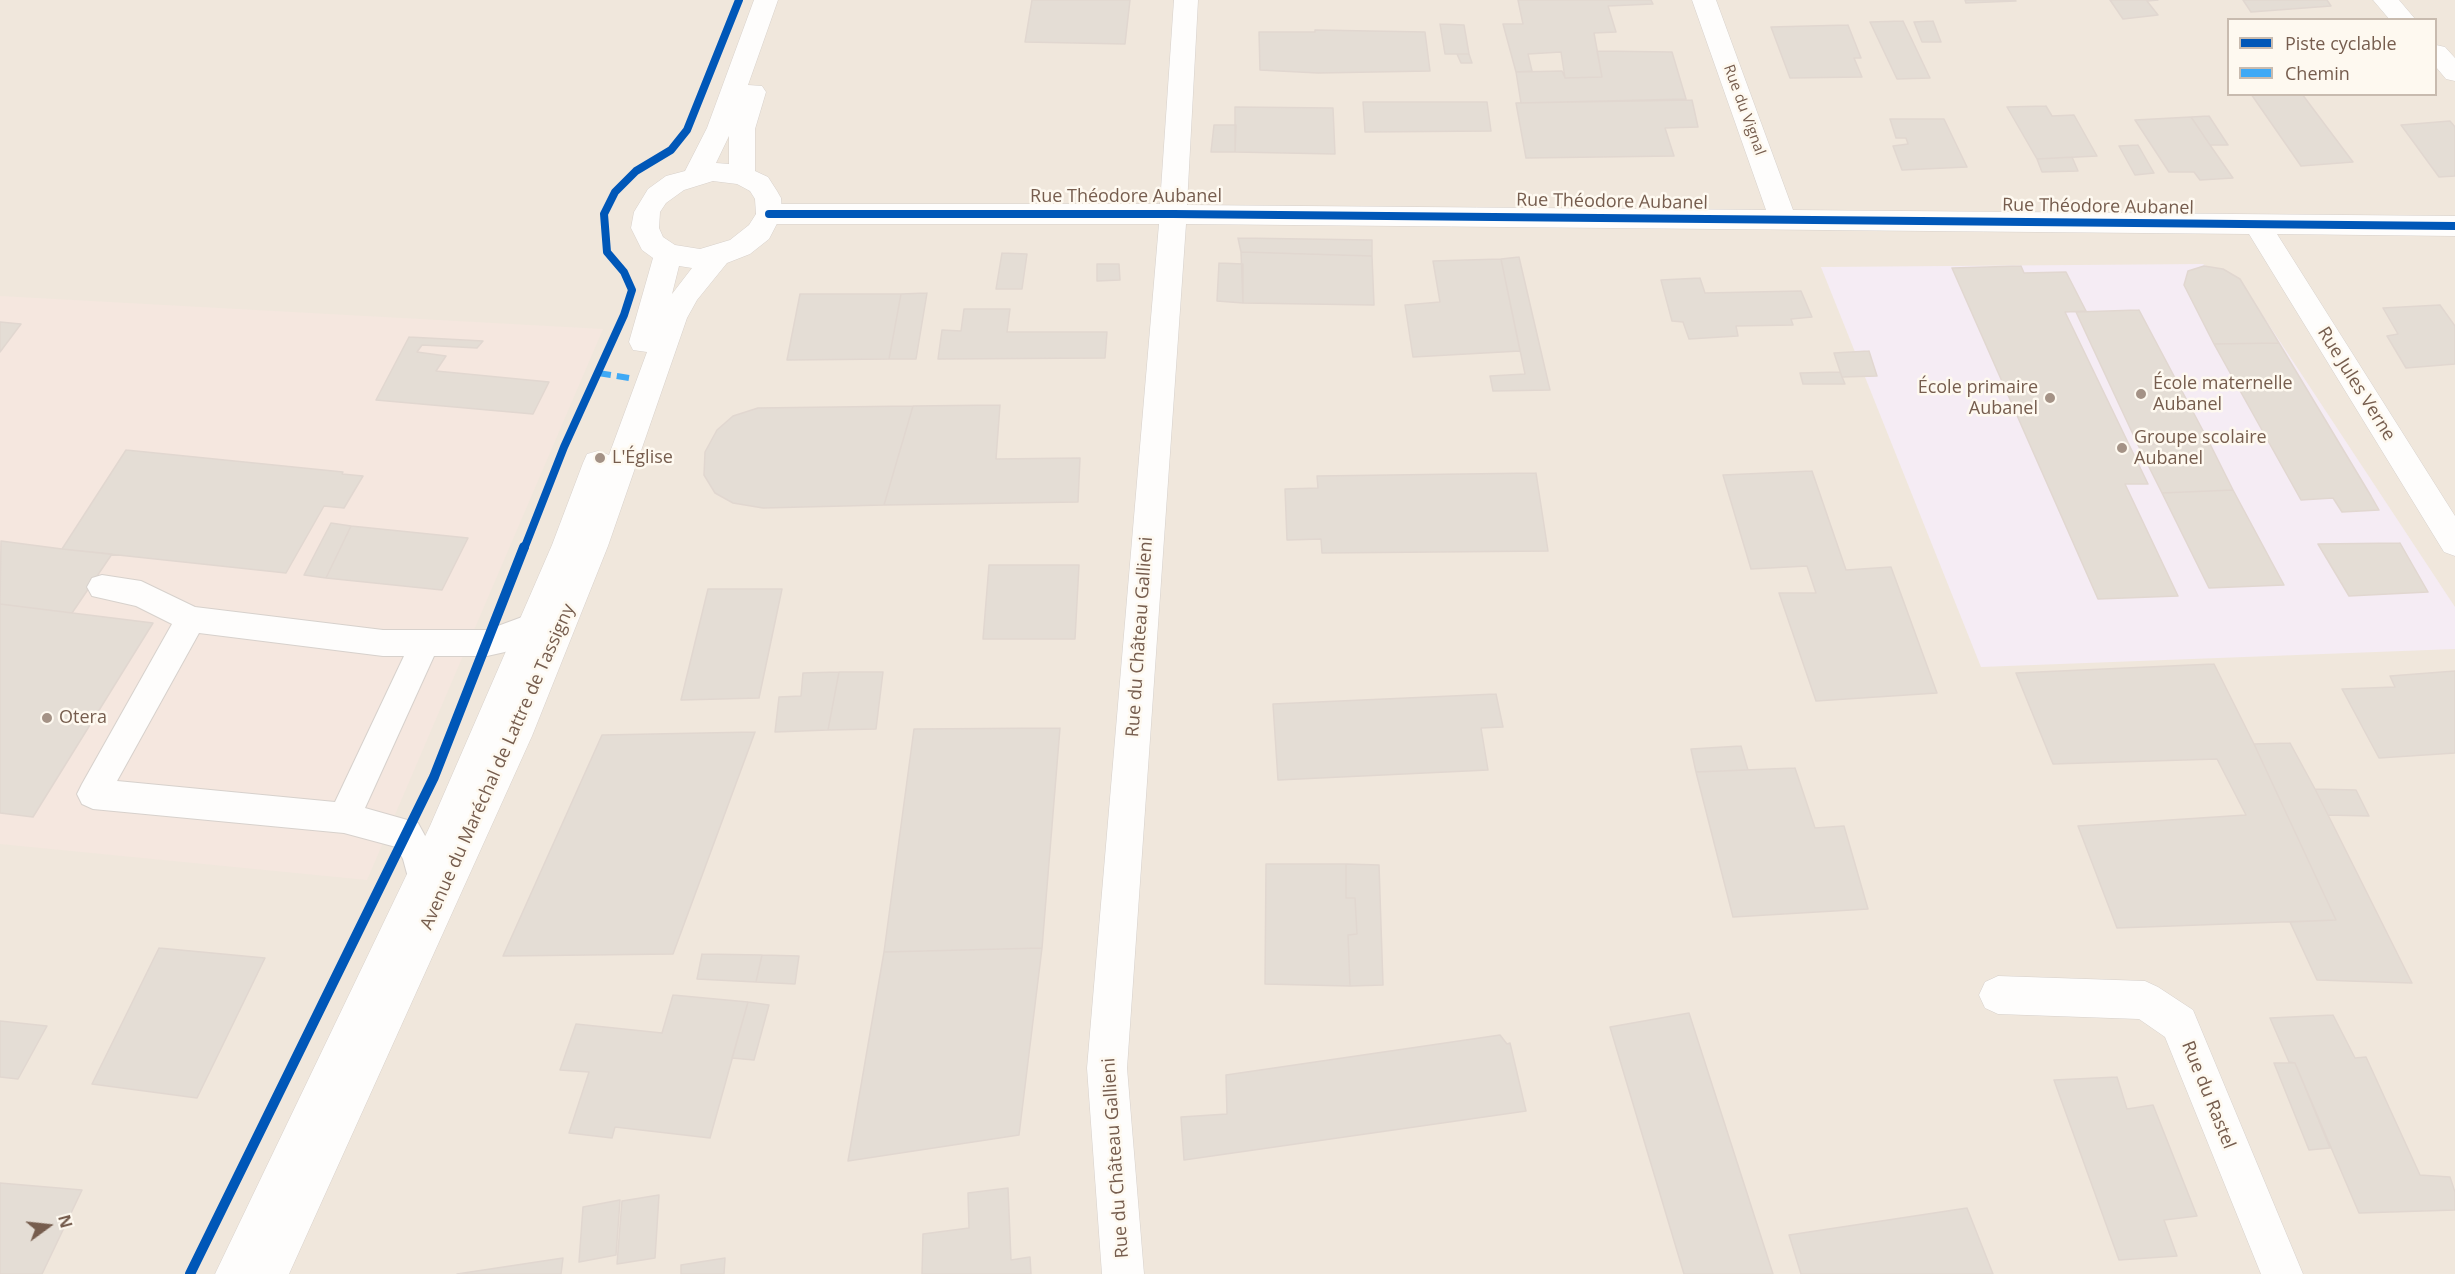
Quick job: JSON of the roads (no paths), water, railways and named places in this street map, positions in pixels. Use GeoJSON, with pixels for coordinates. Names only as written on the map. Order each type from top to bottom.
{"type":"FeatureCollection","features":[{"type":"Feature","properties":{"kind":"street"},"geometry":{"type":"LineString","coordinates":[[697,174],[720,128],[766,0]]}},
{"type":"Feature","properties":{"kind":"street"},"geometry":{"type":"LineString","coordinates":[[742,175],[742,129],[784,0]]}},
{"type":"Feature","properties":{"kind":"street","name":"Rue du Château Gallieni"},"geometry":{"type":"LineString","coordinates":[[1123,1274],[1107,1068],[1173,213],[1186,0]]}},
{"type":"Feature","properties":{"kind":"street","name":"Rue du Vignal"},"geometry":{"type":"LineString","coordinates":[[1704,0],[1783,220]]}},
{"type":"Feature","properties":{"kind":"street"},"geometry":{"type":"LineString","coordinates":[[2385,0],[2402,18]]}},
{"type":"Feature","properties":{"kind":"street"},"geometry":{"type":"LineString","coordinates":[[2437,54],[2455,73]]}},
{"type":"Feature","properties":{"kind":"street"},"geometry":{"type":"LineString","coordinates":[[728,172],[742,175],[759,184],[768,198],[769,214],[759,232],[741,247],[717,256],[691,258],[668,254],[652,243],[645,228],[647,212],[657,196],[675,183],[697,174],[728,172]]}},
{"type":"Feature","properties":{"kind":"street","name":"Rue Théodore Aubanel"},"geometry":{"type":"LineString","coordinates":[[769,214],[1173,213],[2455,226]]}},
{"type":"Feature","properties":{"kind":"street","name":"Rue Jules Verne"},"geometry":{"type":"LineString","coordinates":[[2257,225],[2455,543]]}},
{"type":"Feature","properties":{"kind":"street","name":"Avenue du Maréchal de Lattre de Tassigny"},"geometry":{"type":"LineString","coordinates":[[236,1274],[424,880],[568,545],[654,311],[668,254]]}},
{"type":"Feature","properties":{"kind":"street","name":"Avenue du Maréchal de Lattre de Tassigny"},"geometry":{"type":"LineString","coordinates":[[267,1274],[519,726],[592,546],[673,318],[687,293],[717,256]]}},
{"type":"Feature","properties":{"kind":"street","name":"Rue du Rastel"},"geometry":{"type":"LineString","coordinates":[[1998,995],[2145,1000],[2179,1024],[2282,1274]]}},
{"type":"Feature","properties":{"kind":"lane"},"geometry":{"type":"LineString","coordinates":[[102,588],[141,594],[191,619],[383,643],[487,643],[505,639],[533,626]]}},
{"type":"Feature","properties":{"kind":"lane"},"geometry":{"type":"LineString","coordinates":[[191,619],[93,794],[344,818],[406,834],[419,854],[424,880]]}},
{"type":"Feature","properties":{"kind":"lane"},"geometry":{"type":"LineString","coordinates":[[344,818],[425,643]]}},
{"type":"Feature","properties":{"kind":"place","name":"École maternelle Aubanel"},"geometry":{"type":"Point","coordinates":[2141,394]}},
{"type":"Feature","properties":{"kind":"place","name":"École primaire Aubanel"},"geometry":{"type":"Point","coordinates":[2050,398]}},
{"type":"Feature","properties":{"kind":"place","name":"Groupe scolaire Aubanel"},"geometry":{"type":"Point","coordinates":[2122,448]}},
{"type":"Feature","properties":{"kind":"place","name":"L'Église"},"geometry":{"type":"Point","coordinates":[600,458]}},
{"type":"Feature","properties":{"kind":"place","name":"Otera"},"geometry":{"type":"Point","coordinates":[47,718]}}]}
